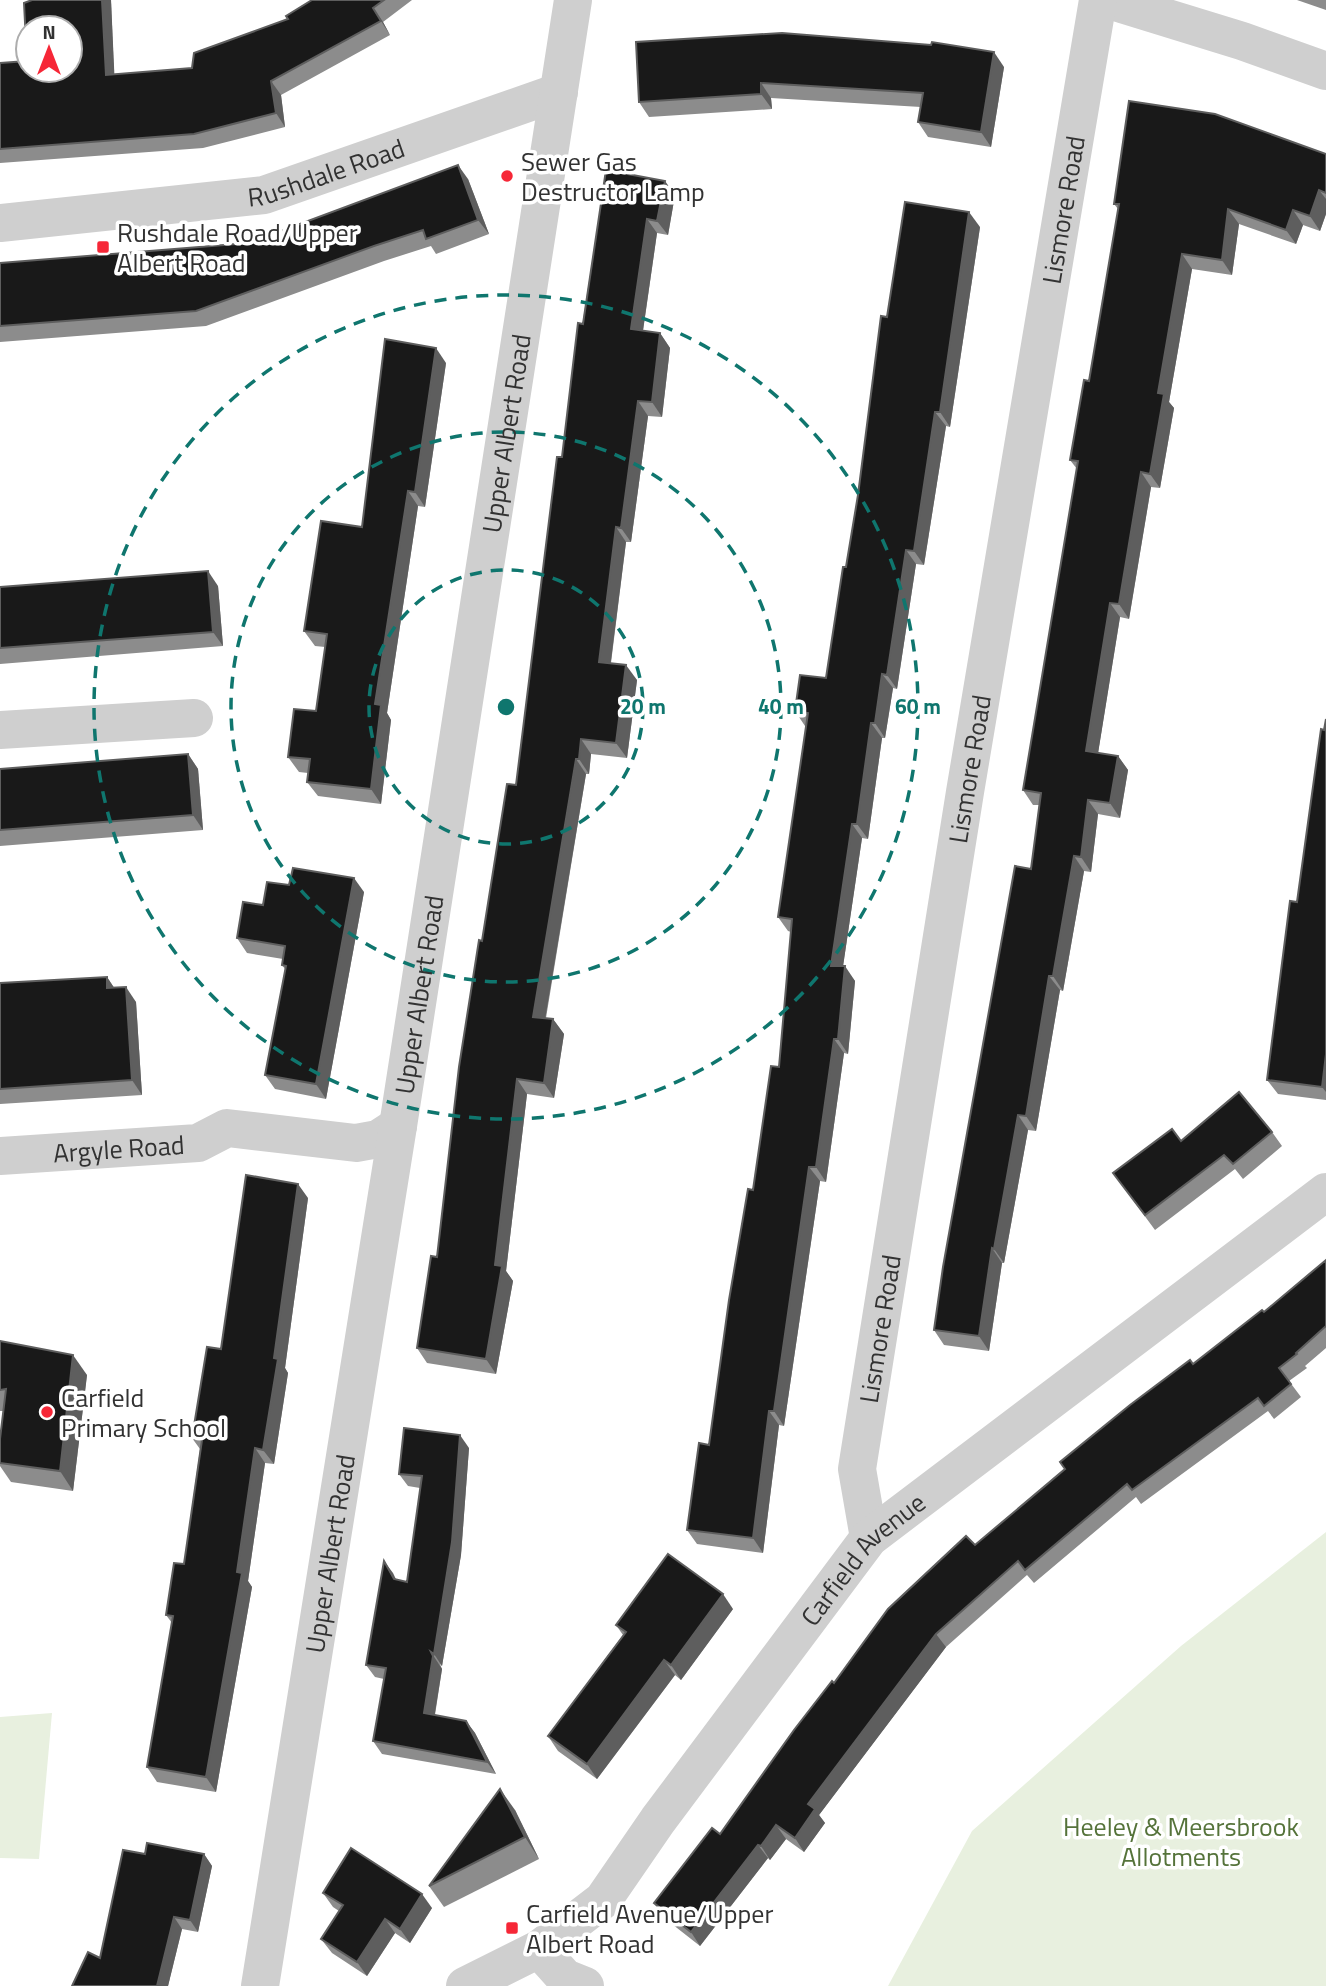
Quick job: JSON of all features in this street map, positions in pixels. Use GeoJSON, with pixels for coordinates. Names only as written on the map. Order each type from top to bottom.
{"type":"FeatureCollection","features":[{"type":"Feature","properties":{"kind":"street","name":"Upper Albert Road"},"geometry":{"type":"LineString","coordinates":[[260,1986],[398,1126],[573,0]]}},
{"type":"Feature","properties":{"kind":"street","name":"Lismore Road"},"geometry":{"type":"LineString","coordinates":[[869,1538],[857,1469],[965,792],[1098,0]]}},
{"type":"Feature","properties":{"kind":"street"},"geometry":{"type":"LineString","coordinates":[[1110,0],[1242,41],[1326,71]]}},
{"type":"Feature","properties":{"kind":"street","name":"Rushdale Road"},"geometry":{"type":"LineString","coordinates":[[0,223],[264,195],[559,92]]}},
{"type":"Feature","properties":{"kind":"street"},"geometry":{"type":"LineString","coordinates":[[0,730],[194,718]]}},
{"type":"Feature","properties":{"kind":"street","name":"Argyle Road"},"geometry":{"type":"LineString","coordinates":[[0,1156],[198,1143],[228,1128],[356,1143],[378,1139],[398,1126]]}},
{"type":"Feature","properties":{"kind":"street","name":"Carfield Avenue"},"geometry":{"type":"LineString","coordinates":[[465,1986],[539,1950],[603,1900],[658,1820],[869,1538],[1326,1192]]}},
{"type":"Feature","properties":{"kind":"street"},"geometry":{"type":"LineString","coordinates":[[539,1950],[565,1978],[585,1986]]}},
{"type":"Feature","properties":{"kind":"green space","name":"Heeley & Meersbrook Allotments"},"geometry":{"type":"Polygon","coordinates":[[[1326,1532],[1326,1986],[888,1986],[972,1831],[1181,1646],[1326,1532]]]}},
{"type":"Feature","properties":{"kind":"green space"},"geometry":{"type":"Polygon","coordinates":[[[52,1713],[39,1859],[0,1858],[0,1717],[52,1713]]]}},
{"type":"Feature","properties":{"kind":"building"},"geometry":{"type":"Polygon","coordinates":[[[32,0],[102,0],[106,75],[192,68],[194,53],[288,19],[286,16],[312,0],[384,0],[373,8],[381,21],[271,81],[276,113],[194,134],[0,149],[0,63],[14,62],[14,84],[84,84],[84,14],[25,14],[24,3],[32,0]]]}},
{"type":"Feature","properties":{"kind":"building"},"geometry":{"type":"Polygon","coordinates":[[[782,33],[931,45],[932,42],[994,52],[981,132],[918,122],[923,93],[761,83],[761,94],[639,102],[636,42],[782,33]]]}},
{"type":"Feature","properties":{"kind":"building"},"geometry":{"type":"Polygon","coordinates":[[[1129,101],[1215,114],[1326,154],[1326,193],[1319,190],[1310,216],[1293,210],[1286,230],[1228,209],[1222,260],[1182,254],[1158,393],[1164,394],[1150,474],[1141,472],[1119,604],[1110,603],[1086,751],[1118,756],[1110,803],[1088,800],[1081,857],[1074,856],[1053,976],[1049,976],[1026,1116],[1018,1115],[994,1249],[992,1248],[979,1336],[934,1330],[1015,866],[1031,869],[1041,793],[1023,790],[1078,461],[1070,460],[1084,380],[1089,381],[1119,204],[1114,204],[1129,101]]]}},
{"type":"Feature","properties":{"kind":"building"},"geometry":{"type":"Polygon","coordinates":[[[458,165],[478,220],[426,239],[423,230],[196,311],[0,326],[0,263],[249,243],[458,165]]]}},
{"type":"Feature","properties":{"kind":"building"},"geometry":{"type":"Polygon","coordinates":[[[606,170],[665,181],[657,221],[647,219],[631,329],[660,333],[652,402],[638,401],[621,528],[616,527],[599,662],[626,665],[616,743],[581,739],[579,759],[576,759],[533,1017],[553,1019],[544,1083],[517,1079],[495,1265],[502,1266],[486,1359],[417,1348],[431,1256],[437,1257],[459,1067],[479,940],[482,941],[507,784],[516,785],[557,457],[562,457],[578,323],[583,324],[606,170]]]}},
{"type":"Feature","properties":{"kind":"building"},"geometry":{"type":"Polygon","coordinates":[[[905,202],[969,212],[940,412],[935,412],[914,551],[906,550],[887,675],[882,674],[875,723],[871,723],[857,824],[852,824],[831,966],[845,966],[838,1039],[834,1039],[816,1167],[809,1167],[774,1411],[769,1411],[753,1538],[687,1530],[699,1443],[709,1445],[729,1300],[748,1189],[753,1190],[771,1066],[779,1067],[792,919],[778,917],[808,713],[795,711],[800,675],[826,678],[843,567],[846,567],[858,495],[881,316],[887,317],[905,202]]]}},
{"type":"Feature","properties":{"kind":"building"},"geometry":{"type":"Polygon","coordinates":[[[385,339],[436,348],[415,492],[408,491],[375,704],[381,705],[371,789],[307,782],[310,759],[288,757],[294,709],[316,711],[327,634],[304,631],[321,521],[362,527],[385,339]]]}},
{"type":"Feature","properties":{"kind":"building"},"geometry":{"type":"Polygon","coordinates":[[[208,571],[213,632],[0,648],[0,587],[208,571]]]}},
{"type":"Feature","properties":{"kind":"building"},"geometry":{"type":"Polygon","coordinates":[[[1326,719],[1326,1054],[1322,1087],[1267,1080],[1290,901],[1297,902],[1321,729],[1324,730],[1326,719]]]}},
{"type":"Feature","properties":{"kind":"building"},"geometry":{"type":"Polygon","coordinates":[[[188,754],[193,815],[0,830],[0,769],[188,754]]]}},
{"type":"Feature","properties":{"kind":"building"},"geometry":{"type":"Polygon","coordinates":[[[293,868],[354,878],[316,1084],[265,1075],[286,966],[282,965],[285,946],[237,938],[243,902],[263,905],[267,882],[289,885],[293,868]]]}},
{"type":"Feature","properties":{"kind":"building"},"geometry":{"type":"Polygon","coordinates":[[[107,977],[107,988],[126,987],[132,1080],[0,1089],[0,983],[107,977]]]}},
{"type":"Feature","properties":{"kind":"building"},"geometry":{"type":"Polygon","coordinates":[[[1239,1092],[1272,1132],[1233,1164],[1224,1155],[1145,1215],[1113,1173],[1172,1129],[1181,1141],[1239,1092]]]}},
{"type":"Feature","properties":{"kind":"building"},"geometry":{"type":"Polygon","coordinates":[[[246,1175],[298,1184],[274,1358],[278,1359],[263,1450],[255,1448],[237,1572],[242,1573],[206,1777],[147,1767],[173,1616],[166,1615],[174,1563],[184,1564],[202,1440],[192,1438],[207,1347],[221,1349],[246,1175]]]}},
{"type":"Feature","properties":{"kind":"building"},"geometry":{"type":"Polygon","coordinates":[[[1326,1260],[1326,1326],[1279,1368],[1291,1384],[1264,1406],[1258,1398],[1132,1490],[1127,1484],[1025,1570],[1018,1561],[936,1634],[808,1804],[815,1809],[795,1838],[776,1825],[691,1932],[654,1903],[712,1828],[720,1834],[794,1730],[832,1681],[834,1683],[888,1609],[966,1536],[975,1545],[1065,1469],[1060,1462],[1130,1405],[1190,1360],[1193,1364],[1262,1310],[1264,1312],[1326,1260]]]}},
{"type":"Feature","properties":{"kind":"building"},"geometry":{"type":"Polygon","coordinates":[[[0,1341],[73,1355],[60,1471],[0,1463],[6,1389],[0,1390],[0,1341]]]}},
{"type":"Feature","properties":{"kind":"building"},"geometry":{"type":"Polygon","coordinates":[[[404,1428],[460,1435],[452,1542],[434,1654],[431,1652],[433,1656],[424,1713],[466,1721],[487,1762],[373,1741],[386,1668],[366,1665],[384,1561],[394,1579],[407,1582],[422,1476],[399,1474],[404,1428]]]}},
{"type":"Feature","properties":{"kind":"building"},"geometry":{"type":"Polygon","coordinates":[[[668,1554],[723,1594],[671,1665],[664,1660],[587,1764],[548,1736],[626,1632],[616,1625],[668,1554]]]}},
{"type":"Feature","properties":{"kind":"building"},"geometry":{"type":"Polygon","coordinates":[[[500,1789],[525,1837],[429,1886],[500,1789]]]}},
{"type":"Feature","properties":{"kind":"building"},"geometry":{"type":"Polygon","coordinates":[[[147,1843],[204,1854],[190,1920],[174,1917],[157,1986],[72,1986],[88,1952],[100,1958],[123,1850],[145,1854],[147,1843]]]}},
{"type":"Feature","properties":{"kind":"building"},"geometry":{"type":"Polygon","coordinates":[[[351,1848],[422,1894],[400,1929],[385,1919],[357,1962],[321,1939],[343,1905],[323,1893],[351,1848]]]}},
{"type":"Feature","properties":{"kind":"place","name":"Sewer Gas Destructor Lamp"},"geometry":{"type":"Point","coordinates":[507,176]}},
{"type":"Feature","properties":{"kind":"place","name":"Rushdale Road/Upper Albert Road"},"geometry":{"type":"Point","coordinates":[103,247]}},
{"type":"Feature","properties":{"kind":"place","name":"Carfield Primary School"},"geometry":{"type":"Point","coordinates":[47,1412]}},
{"type":"Feature","properties":{"kind":"place","name":"Carfield Avenue/Upper Albert Road"},"geometry":{"type":"Point","coordinates":[512,1928]}}]}
